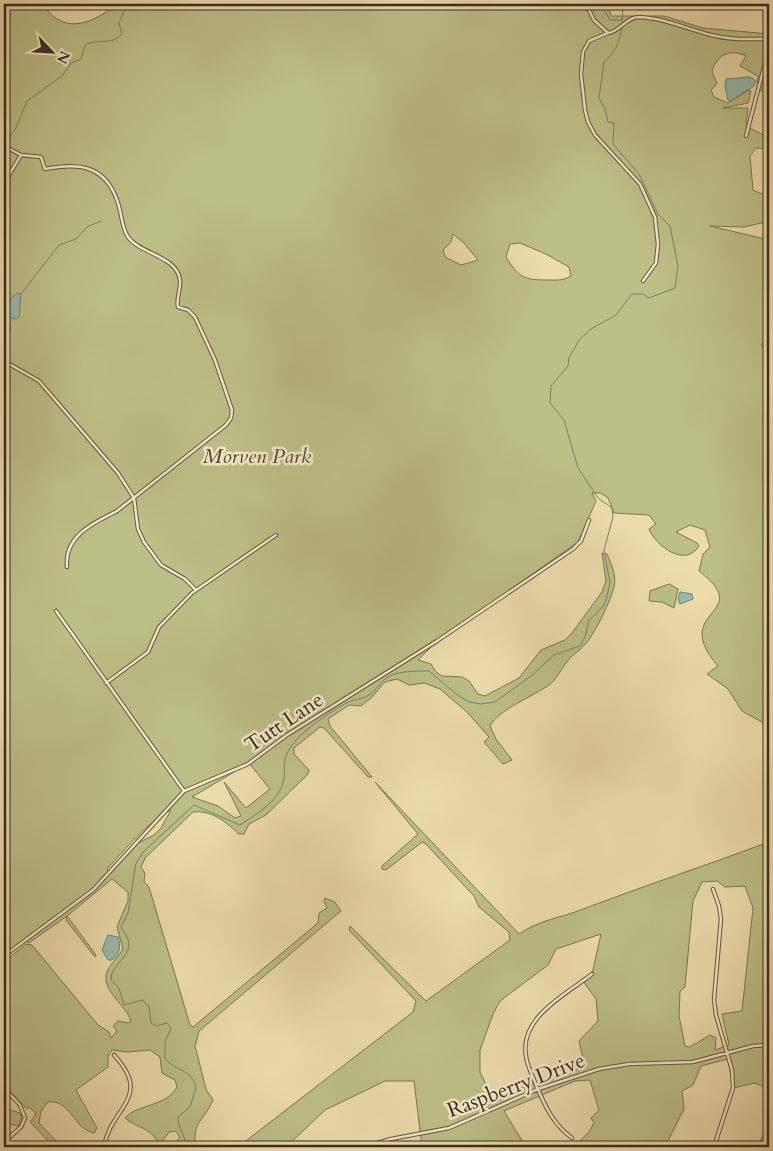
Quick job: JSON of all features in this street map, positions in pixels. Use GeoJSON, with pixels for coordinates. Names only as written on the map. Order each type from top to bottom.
{"type":"FeatureCollection","features":[{"type":"Feature","properties":{"kind":"street"},"geometry":{"type":"LineString","coordinates":[[586,4],[594,20],[608,33]]}},
{"type":"Feature","properties":{"kind":"street"},"geometry":{"type":"LineString","coordinates":[[643,280],[656,263],[658,244],[655,217],[640,184],[595,135],[588,122],[581,74],[585,48],[593,39],[639,17],[672,23],[718,37],[769,39]]}},
{"type":"Feature","properties":{"kind":"street"},"geometry":{"type":"LineString","coordinates":[[746,136],[769,48]]}},
{"type":"Feature","properties":{"kind":"street"},"geometry":{"type":"LineString","coordinates":[[4,146],[21,155],[41,157],[45,169],[80,165],[92,170],[104,180],[118,202],[121,218],[128,237],[138,248],[167,262],[178,275],[180,280],[178,307],[188,310],[194,317],[215,360],[232,413],[226,425],[117,512],[100,518],[73,540],[66,554],[67,567]]}},
{"type":"Feature","properties":{"kind":"street"},"geometry":{"type":"LineString","coordinates":[[4,192],[11,171],[21,155]]}},
{"type":"Feature","properties":{"kind":"street"},"geometry":{"type":"LineString","coordinates":[[4,165],[11,171]]}},
{"type":"Feature","properties":{"kind":"street"},"geometry":{"type":"LineString","coordinates":[[4,361],[39,381],[118,473],[134,498],[138,529],[144,542],[161,565],[185,579],[196,590]]}},
{"type":"Feature","properties":{"kind":"street","name":"Tutt Lane"},"geometry":{"type":"LineString","coordinates":[[4,956],[92,890],[184,791],[244,767],[287,735],[506,596],[573,549],[581,541],[589,520]]}},
{"type":"Feature","properties":{"kind":"street"},"geometry":{"type":"LineString","coordinates":[[106,683],[148,652],[159,627],[196,590],[276,535]]}},
{"type":"Feature","properties":{"kind":"street"},"geometry":{"type":"LineString","coordinates":[[56,611],[184,791]]}},
{"type":"Feature","properties":{"kind":"street"},"geometry":{"type":"LineString","coordinates":[[713,889],[721,919],[714,1000],[733,1088],[714,1147]]}},
{"type":"Feature","properties":{"kind":"street"},"geometry":{"type":"LineString","coordinates":[[572,1138],[552,1118],[538,1089],[526,1056],[526,1039],[529,1029],[542,1013],[592,974]]}},
{"type":"Feature","properties":{"kind":"street","name":"Raspberry Drive"},"geometry":{"type":"LineString","coordinates":[[364,1147],[379,1142],[449,1128],[538,1089],[583,1073],[613,1066],[682,1063],[769,1045]]}},
{"type":"Feature","properties":{"kind":"street"},"geometry":{"type":"LineString","coordinates":[[104,1147],[110,1128],[128,1101],[131,1088],[130,1079],[122,1063],[114,1055]]}},
{"type":"Feature","properties":{"kind":"street"},"geometry":{"type":"LineString","coordinates":[[4,1088],[20,1105],[25,1118],[21,1127],[4,1142]]}},
{"type":"Feature","properties":{"kind":"street"},"geometry":{"type":"LineString","coordinates":[[379,1142],[380,1147]]}},
{"type":"Feature","properties":{"kind":"green space","name":"Morven Park"},"geometry":{"type":"Polygon","coordinates":[[[4,4],[41,4],[56,19],[74,24],[90,21],[117,4],[608,4],[611,16],[664,16],[703,28],[769,34],[769,92],[757,90],[758,76],[740,66],[746,56],[735,53],[725,54],[714,65],[712,71],[717,84],[711,90],[714,97],[728,103],[749,90],[751,91],[748,103],[723,108],[748,108],[746,126],[769,138],[769,149],[756,148],[750,156],[753,190],[769,197],[769,225],[761,223],[744,227],[710,226],[769,240],[769,339],[761,344],[769,360],[769,726],[742,711],[728,689],[707,674],[718,666],[707,651],[703,639],[703,629],[706,621],[716,608],[719,594],[708,578],[699,571],[703,554],[710,547],[705,530],[690,525],[676,532],[697,543],[699,546],[693,552],[679,555],[664,548],[653,536],[649,529],[656,524],[649,515],[614,513],[608,498],[601,493],[592,493],[596,501],[578,542],[437,641],[418,660],[431,664],[436,672],[442,676],[462,677],[469,681],[478,694],[485,696],[519,678],[541,650],[565,640],[572,633],[602,592],[606,581],[602,553],[607,554],[612,566],[615,583],[607,607],[591,637],[567,661],[552,683],[509,708],[490,726],[496,739],[512,760],[503,764],[484,742],[489,737],[467,712],[440,689],[424,683],[409,685],[397,679],[385,682],[361,706],[349,705],[328,719],[330,726],[372,777],[368,777],[324,728],[320,727],[294,748],[294,754],[309,770],[308,774],[266,815],[249,824],[244,834],[239,834],[224,821],[212,815],[193,812],[145,858],[141,867],[145,873],[144,882],[149,887],[190,1025],[193,1027],[318,923],[319,913],[327,908],[324,901],[325,898],[335,902],[341,911],[199,1031],[195,1046],[206,1089],[213,1100],[197,1126],[195,1147],[172,1147],[180,1137],[175,1131],[169,1132],[160,1145],[147,1130],[125,1118],[130,1113],[166,1098],[177,1087],[175,1080],[162,1073],[160,1057],[150,1050],[127,1052],[112,1050],[108,1056],[108,1067],[76,1090],[97,1128],[94,1133],[87,1131],[62,1105],[56,1102],[48,1102],[41,1111],[39,1123],[62,1147],[54,1147],[30,1122],[36,1114],[30,1108],[26,1108],[4,1085],[4,962],[26,944],[32,945],[98,1025],[109,1032],[111,1038],[117,1031],[113,1026],[118,1021],[128,1023],[131,1021],[129,1015],[110,991],[106,979],[108,969],[123,949],[117,927],[128,901],[128,892],[112,879],[67,916],[29,943],[24,939],[4,957],[4,4]],[[453,234],[451,242],[443,250],[445,257],[461,265],[478,260],[464,243],[453,234]],[[520,243],[510,244],[506,257],[519,274],[533,279],[555,280],[571,276],[569,267],[546,254],[520,243]],[[249,763],[192,797],[218,806],[235,818],[241,816],[224,782],[246,808],[270,789],[249,763]],[[171,810],[145,828],[107,869],[109,873],[136,844],[154,835],[161,828],[171,810]]]}},
{"type":"Feature","properties":{"kind":"green space"},"geometry":{"type":"Polygon","coordinates":[[[634,4],[662,4],[661,7],[639,10],[634,4]]]}},
{"type":"Feature","properties":{"kind":"green space"},"geometry":{"type":"Polygon","coordinates":[[[669,584],[678,589],[674,608],[662,602],[649,601],[650,591],[669,584]]]}},
{"type":"Feature","properties":{"kind":"green space"},"geometry":{"type":"Polygon","coordinates":[[[375,782],[519,934],[542,922],[575,912],[769,842],[769,1089],[755,1083],[733,1088],[728,1059],[701,1066],[693,1085],[682,1091],[684,1109],[665,1147],[573,1147],[589,1132],[594,1123],[591,1118],[599,1110],[590,1080],[575,1081],[504,1111],[526,1147],[422,1147],[414,1081],[385,1081],[325,1110],[286,1147],[238,1147],[413,1012],[416,1001],[349,930],[350,926],[426,1001],[510,940],[509,932],[479,907],[474,896],[426,844],[422,842],[386,870],[382,869],[382,866],[418,834],[375,782]],[[717,881],[702,882],[693,901],[685,987],[680,991],[679,1016],[685,1046],[690,1047],[710,1035],[716,1038],[715,1050],[729,1045],[722,1014],[742,1011],[753,908],[745,886],[725,887],[717,881]],[[601,934],[556,949],[548,965],[500,1001],[493,1014],[480,1050],[480,1072],[494,1101],[535,1082],[585,1067],[579,1041],[598,1021],[596,999],[583,981],[592,974],[601,934]]]}},
{"type":"Feature","properties":{"kind":"green space"},"geometry":{"type":"Polygon","coordinates":[[[67,916],[96,955],[95,957],[66,920],[67,916]]]}},
{"type":"Feature","properties":{"kind":"green space"},"geometry":{"type":"Polygon","coordinates":[[[4,1108],[20,1113],[22,1117],[18,1126],[4,1123],[4,1108]]]}},
{"type":"Feature","properties":{"kind":"green space"},"geometry":{"type":"Polygon","coordinates":[[[769,1124],[769,1147],[757,1147],[769,1124]]]}},
{"type":"Feature","properties":{"kind":"water"},"geometry":{"type":"Polygon","coordinates":[[[750,77],[756,81],[754,86],[731,101],[728,100],[725,87],[726,79],[750,77]]]}},
{"type":"Feature","properties":{"kind":"water"},"geometry":{"type":"Polygon","coordinates":[[[18,293],[21,294],[19,317],[15,319],[7,316],[7,306],[10,300],[18,293]]]}},
{"type":"Feature","properties":{"kind":"water"},"geometry":{"type":"Polygon","coordinates":[[[680,592],[692,594],[693,599],[680,604],[678,599],[680,592]]]}},
{"type":"Feature","properties":{"kind":"water"},"geometry":{"type":"Polygon","coordinates":[[[108,935],[118,937],[119,940],[120,947],[118,953],[112,960],[108,960],[102,950],[108,935]]]}},
{"type":"Feature","properties":{"kind":"waterway"},"geometry":{"type":"LineString","coordinates":[[4,145],[16,128],[27,101],[62,76],[71,63],[81,59],[85,45],[114,40],[122,34],[119,23],[127,4]]}},
{"type":"Feature","properties":{"kind":"waterway"},"geometry":{"type":"LineString","coordinates":[[601,4],[610,20],[622,20]]}},
{"type":"Feature","properties":{"kind":"waterway"},"geometry":{"type":"LineString","coordinates":[[186,1147],[178,1117],[190,1107],[196,1088],[194,1081],[186,1073],[172,1065],[165,1058],[165,1042],[171,1028],[167,1023],[156,1026],[151,1023],[149,1006],[142,1000],[124,1005],[119,988],[111,980],[114,969],[128,949],[127,937],[121,927],[128,913],[136,863],[144,851],[194,805],[240,825],[259,812],[271,802],[280,790],[284,778],[286,756],[297,739],[311,726],[337,708],[369,695],[383,680],[391,676],[399,673],[429,671],[456,694],[469,702],[481,704],[495,702],[531,676],[554,655],[580,646],[585,637],[589,620],[602,608],[606,600],[610,583],[604,550],[613,517],[612,508],[598,498],[578,468],[564,420],[550,403],[551,386],[568,366],[569,358],[579,340],[591,329],[616,315],[632,294],[643,294],[649,298],[675,288],[678,266],[670,226],[658,214],[639,174],[613,144],[614,123],[608,122],[605,109],[599,98],[604,62],[615,49],[620,36],[623,4]]}},
{"type":"Feature","properties":{"kind":"waterway"},"geometry":{"type":"LineString","coordinates":[[21,294],[59,245],[76,239],[87,227],[101,221]]}},
{"type":"Feature","properties":{"kind":"waterway"},"geometry":{"type":"LineString","coordinates":[[4,352],[9,342],[11,326]]}}]}
